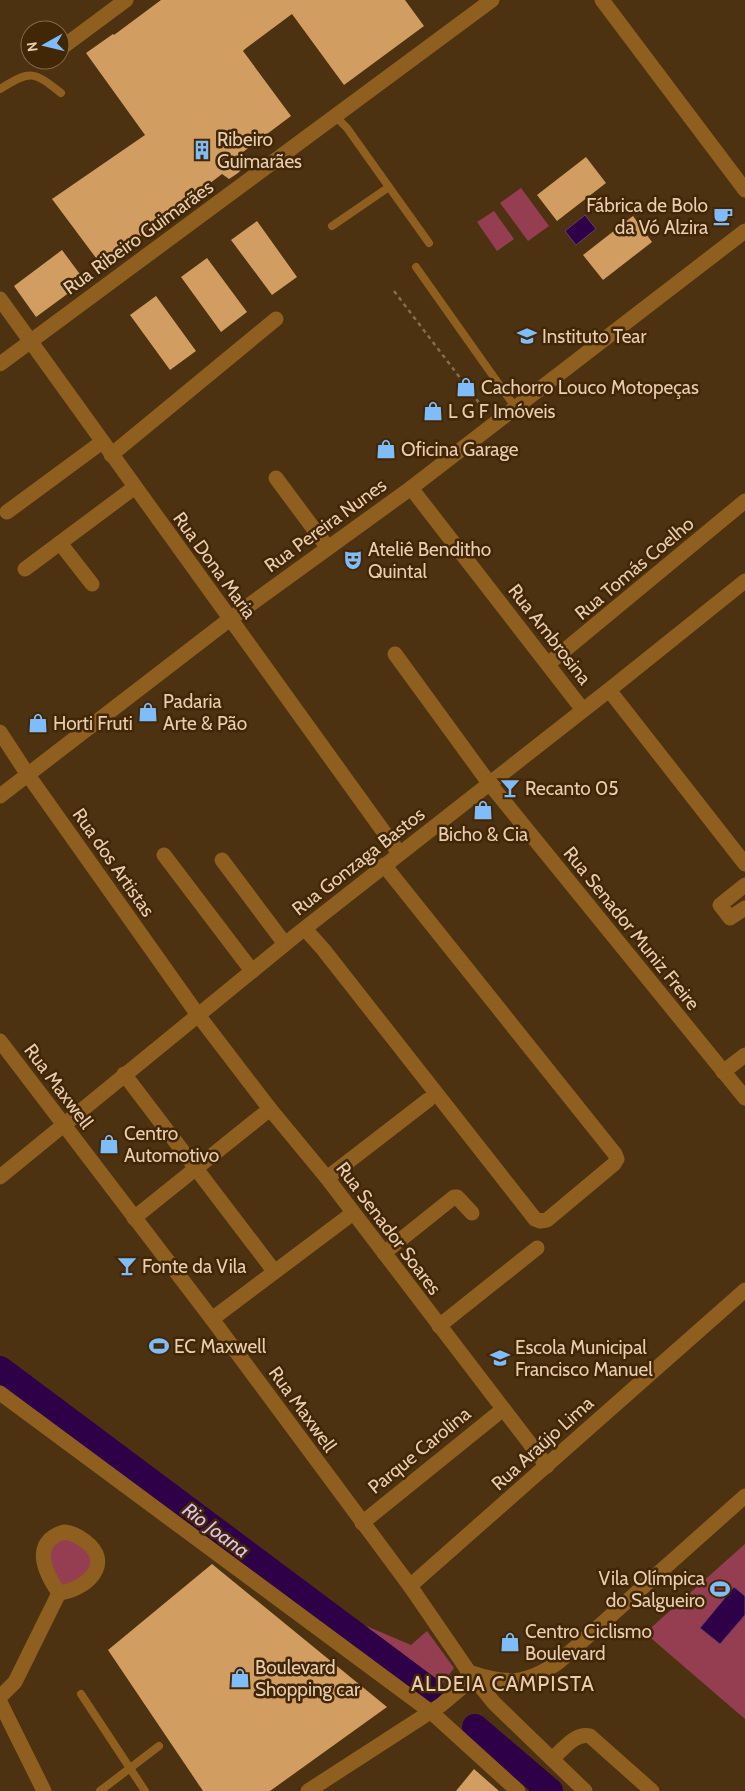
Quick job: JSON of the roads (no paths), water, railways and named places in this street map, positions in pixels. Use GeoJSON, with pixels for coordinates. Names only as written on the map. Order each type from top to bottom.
{"type":"FeatureCollection","features":[{"type":"Feature","properties":{"kind":"street"},"geometry":{"type":"LineString","coordinates":[[70,42],[126,0]]}},
{"type":"Feature","properties":{"kind":"street","name":"Rua Ribeiro Guimarães"},"geometry":{"type":"LineString","coordinates":[[0,364],[491,0]]}},
{"type":"Feature","properties":{"kind":"street"},"geometry":{"type":"LineString","coordinates":[[602,0],[745,190]]}},
{"type":"Feature","properties":{"kind":"street","name":"Rua Pereira Nunes"},"geometry":{"type":"LineString","coordinates":[[0,796],[230,619],[411,488],[745,231]]}},
{"type":"Feature","properties":{"kind":"street","name":"Rua Dona Maria"},"geometry":{"type":"LineString","coordinates":[[0,299],[399,853]]}},
{"type":"Feature","properties":{"kind":"street"},"geometry":{"type":"LineString","coordinates":[[111,455],[276,319]]}},
{"type":"Feature","properties":{"kind":"street"},"geometry":{"type":"LineString","coordinates":[[7,512],[102,442]]}},
{"type":"Feature","properties":{"kind":"street"},"geometry":{"type":"LineString","coordinates":[[276,478],[328,548]]}},
{"type":"Feature","properties":{"kind":"street"},"geometry":{"type":"LineString","coordinates":[[25,569],[135,487]]}},
{"type":"Feature","properties":{"kind":"street","name":"Rua Ambrosina"},"geometry":{"type":"LineString","coordinates":[[411,488],[583,710]]}},
{"type":"Feature","properties":{"kind":"street","name":"Rua Tomás Coelho"},"geometry":{"type":"LineString","coordinates":[[548,664],[745,501]]}},
{"type":"Feature","properties":{"kind":"street"},"geometry":{"type":"LineString","coordinates":[[60,543],[92,584]]}},
{"type":"Feature","properties":{"kind":"street","name":"Rua Gonzaga Bastos"},"geometry":{"type":"LineString","coordinates":[[0,1177],[285,944],[609,690],[745,580]]}},
{"type":"Feature","properties":{"kind":"street","name":"Rua Senador Muniz Freire"},"geometry":{"type":"LineString","coordinates":[[394,654],[489,783],[745,1098]]}},
{"type":"Feature","properties":{"kind":"street"},"geometry":{"type":"LineString","coordinates":[[609,690],[745,864]]}},
{"type":"Feature","properties":{"kind":"street","name":"Rua dos Artistas"},"geometry":{"type":"LineString","coordinates":[[0,732],[28,775],[198,1015]]}},
{"type":"Feature","properties":{"kind":"street"},"geometry":{"type":"LineString","coordinates":[[164,855],[252,971]]}},
{"type":"Feature","properties":{"kind":"street"},"geometry":{"type":"LineString","coordinates":[[222,860],[285,944]]}},
{"type":"Feature","properties":{"kind":"street"},"geometry":{"type":"LineString","coordinates":[[305,929],[324,949],[535,1219],[540,1221],[547,1220],[614,1164],[617,1159],[616,1154],[384,865]]}},
{"type":"Feature","properties":{"kind":"street"},"geometry":{"type":"LineString","coordinates":[[745,885],[720,904],[730,918],[745,908]]}},
{"type":"Feature","properties":{"kind":"street","name":"Rua Senador Soares"},"geometry":{"type":"LineString","coordinates":[[198,1015],[270,1109],[327,1178],[546,1466]]}},
{"type":"Feature","properties":{"kind":"street","name":"Rua Maxwell"},"geometry":{"type":"LineString","coordinates":[[0,1041],[212,1319],[410,1586],[469,1672],[494,1703],[585,1791]]}},
{"type":"Feature","properties":{"kind":"street"},"geometry":{"type":"LineString","coordinates":[[723,1072],[745,1055]]}},
{"type":"Feature","properties":{"kind":"street"},"geometry":{"type":"LineString","coordinates":[[124,1074],[274,1271]]}},
{"type":"Feature","properties":{"kind":"street"},"geometry":{"type":"LineString","coordinates":[[327,1178],[428,1100]]}},
{"type":"Feature","properties":{"kind":"street"},"geometry":{"type":"LineString","coordinates":[[134,1218],[270,1109]]}},
{"type":"Feature","properties":{"kind":"street"},"geometry":{"type":"LineString","coordinates":[[384,1253],[454,1197],[457,1197],[472,1213]]}},
{"type":"Feature","properties":{"kind":"street"},"geometry":{"type":"LineString","coordinates":[[212,1319],[353,1213]]}},
{"type":"Feature","properties":{"kind":"street"},"geometry":{"type":"LineString","coordinates":[[439,1326],[537,1248]]}},
{"type":"Feature","properties":{"kind":"street","name":"Rua Araújo Lima"},"geometry":{"type":"LineString","coordinates":[[410,1586],[745,1290]]}},
{"type":"Feature","properties":{"kind":"street"},"geometry":{"type":"LineString","coordinates":[[0,1393],[431,1712],[518,1791]]}},
{"type":"Feature","properties":{"kind":"street","name":"Parque Carolina"},"geometry":{"type":"LineString","coordinates":[[362,1522],[502,1410]]}},
{"type":"Feature","properties":{"kind":"street"},"geometry":{"type":"LineString","coordinates":[[308,1791],[431,1712],[460,1689],[469,1672],[493,1680],[515,1681],[529,1679],[545,1672],[560,1661],[745,1496]]}},
{"type":"Feature","properties":{"kind":"street"},"geometry":{"type":"LineString","coordinates":[[0,1697],[15,1682],[59,1593]]}},
{"type":"Feature","properties":{"kind":"street"},"geometry":{"type":"LineString","coordinates":[[0,1702],[44,1791]]}},
{"type":"Feature","properties":{"kind":"street"},"geometry":{"type":"LineString","coordinates":[[552,1759],[578,1736],[585,1734],[590,1736],[652,1791]]}},
{"type":"Feature","properties":{"kind":"lane"},"geometry":{"type":"LineString","coordinates":[[0,89],[16,79],[35,75],[40,76],[61,93]]}},
{"type":"Feature","properties":{"kind":"lane"},"geometry":{"type":"LineString","coordinates":[[336,116],[347,128],[428,243]]}},
{"type":"Feature","properties":{"kind":"lane"},"geometry":{"type":"LineString","coordinates":[[332,226],[389,188]]}},
{"type":"Feature","properties":{"kind":"lane"},"geometry":{"type":"LineString","coordinates":[[416,267],[515,408]]}},
{"type":"Feature","properties":{"kind":"lane"},"geometry":{"type":"LineString","coordinates":[[81,1694],[145,1791]]}},
{"type":"Feature","properties":{"kind":"lane"},"geometry":{"type":"LineString","coordinates":[[100,1791],[158,1746]]}},
{"type":"Feature","properties":{"kind":"waterway","name":"Rio Joana"},"geometry":{"type":"LineString","coordinates":[[0,1369],[431,1691]]}},
{"type":"Feature","properties":{"kind":"waterway","name":"Rio Joana"},"geometry":{"type":"LineString","coordinates":[[475,1727],[550,1791]]}},
{"type":"Feature","properties":{"kind":"place","name":"Ribeiro Guimarães"},"geometry":{"type":"Point","coordinates":[202,150]}},
{"type":"Feature","properties":{"kind":"place","name":"Fábrica de Bolo da Vó Alzira"},"geometry":{"type":"Point","coordinates":[723,216]}},
{"type":"Feature","properties":{"kind":"place","name":"Instituto Tear"},"geometry":{"type":"Point","coordinates":[527,336]}},
{"type":"Feature","properties":{"kind":"place","name":"Cachorro Louco Motopeças"},"geometry":{"type":"Point","coordinates":[466,387]}},
{"type":"Feature","properties":{"kind":"place","name":"L G F Imóveis"},"geometry":{"type":"Point","coordinates":[433,411]}},
{"type":"Feature","properties":{"kind":"place","name":"Oficina Garage"},"geometry":{"type":"Point","coordinates":[386,449]}},
{"type":"Feature","properties":{"kind":"place","name":"Ateliê Benditho Quintal"},"geometry":{"type":"Point","coordinates":[353,560]}},
{"type":"Feature","properties":{"kind":"place","name":"Padaria Arte & Pão"},"geometry":{"type":"Point","coordinates":[148,712]}},
{"type":"Feature","properties":{"kind":"place","name":"Horti Fruti"},"geometry":{"type":"Point","coordinates":[38,723]}},
{"type":"Feature","properties":{"kind":"place","name":"Recanto 05"},"geometry":{"type":"Point","coordinates":[510,788]}},
{"type":"Feature","properties":{"kind":"place","name":"Bicho & Cia"},"geometry":{"type":"Point","coordinates":[483,810]}},
{"type":"Feature","properties":{"kind":"place","name":"Centro Automotivo"},"geometry":{"type":"Point","coordinates":[109,1144]}},
{"type":"Feature","properties":{"kind":"place","name":"Fonte da Vila"},"geometry":{"type":"Point","coordinates":[127,1266]}},
{"type":"Feature","properties":{"kind":"place","name":"EC Maxwell"},"geometry":{"type":"Point","coordinates":[159,1346]}},
{"type":"Feature","properties":{"kind":"place","name":"Escola Municipal Francisco Manuel"},"geometry":{"type":"Point","coordinates":[500,1358]}},
{"type":"Feature","properties":{"kind":"place","name":"Vila Olímpica do Salgueiro"},"geometry":{"type":"Point","coordinates":[720,1589]}},
{"type":"Feature","properties":{"kind":"place","name":"Centro Ciclismo Boulevard"},"geometry":{"type":"Point","coordinates":[510,1642]}},
{"type":"Feature","properties":{"kind":"place","name":"Boulevard Shopping car"},"geometry":{"type":"Point","coordinates":[240,1678]}},
{"type":"Feature","properties":{"kind":"district","name":"ALDEIA CAMPISTA"},"geometry":{"type":"Point","coordinates":[503,1684]}}]}
